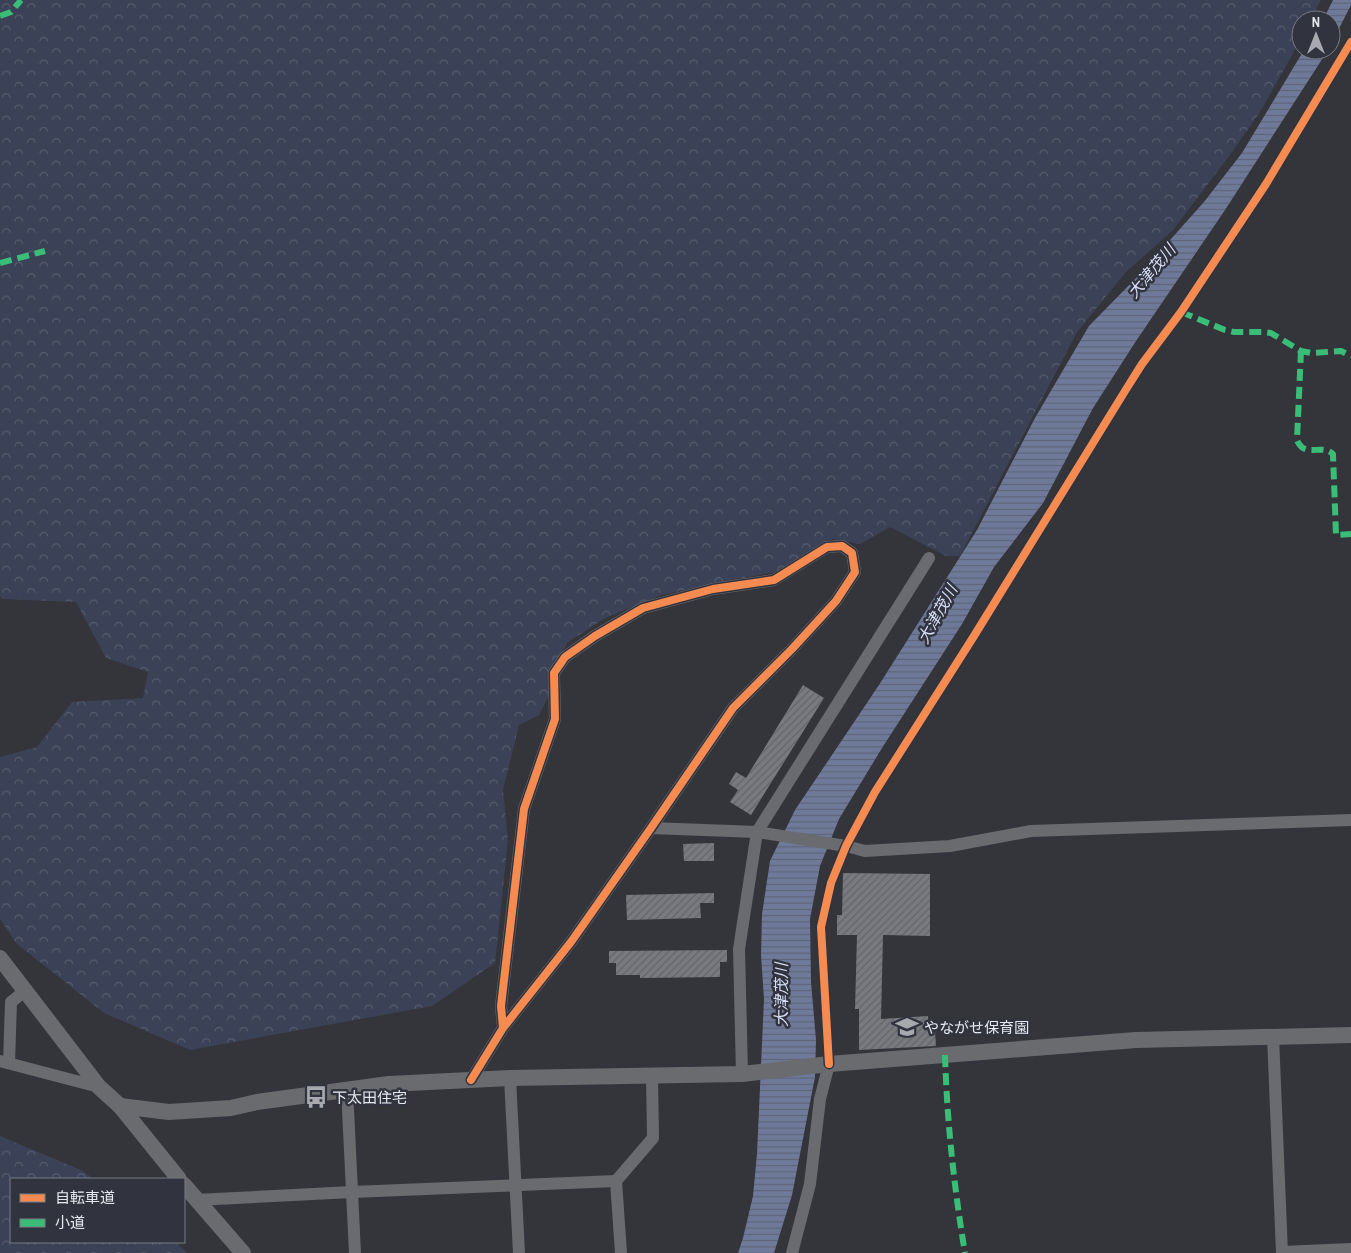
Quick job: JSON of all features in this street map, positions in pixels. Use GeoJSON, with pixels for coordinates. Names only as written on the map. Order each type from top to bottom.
{"type":"FeatureCollection","features":[{"type":"Feature","properties":{"kind":"street"},"geometry":{"type":"LineString","coordinates":[[470,1080],[503,1028],[571,942],[733,708],[792,649],[836,601],[855,572],[852,553],[842,546],[828,547],[774,580],[713,588],[643,608],[595,636],[565,657],[554,673],[555,719],[524,809],[501,998],[503,1028]]}},
{"type":"Feature","properties":{"kind":"street"},"geometry":{"type":"LineString","coordinates":[[742,1074],[739,949],[751,861],[757,832],[929,558]]}},
{"type":"Feature","properties":{"kind":"street"},"geometry":{"type":"LineString","coordinates":[[651,828],[757,832],[846,846],[865,851],[950,846],[1031,831],[1351,820]]}},
{"type":"Feature","properties":{"kind":"street"},"geometry":{"type":"LineString","coordinates":[[0,958],[99,1087],[120,1106],[178,1178]]}},
{"type":"Feature","properties":{"kind":"street"},"geometry":{"type":"LineString","coordinates":[[25,991],[11,1002],[4,1062],[99,1087]]}},
{"type":"Feature","properties":{"kind":"street"},"geometry":{"type":"LineString","coordinates":[[120,1106],[169,1112],[231,1108],[257,1102],[389,1084],[510,1078],[742,1074],[829,1064],[1136,1040],[1351,1035]]}},
{"type":"Feature","properties":{"kind":"street"},"geometry":{"type":"LineString","coordinates":[[1273,1036],[1282,1252],[1351,1249]]}},
{"type":"Feature","properties":{"kind":"street"},"geometry":{"type":"LineString","coordinates":[[792,1253],[810,1184],[820,1099],[829,1064]]}},
{"type":"Feature","properties":{"kind":"street"},"geometry":{"type":"LineString","coordinates":[[621,1253],[616,1181],[653,1138],[652,1077]]}},
{"type":"Feature","properties":{"kind":"street"},"geometry":{"type":"LineString","coordinates":[[510,1078],[519,1253]]}},
{"type":"Feature","properties":{"kind":"street"},"geometry":{"type":"LineString","coordinates":[[347,1090],[355,1253]]}},
{"type":"Feature","properties":{"kind":"street"},"geometry":{"type":"LineString","coordinates":[[196,1200],[616,1181]]}},
{"type":"Feature","properties":{"kind":"street"},"geometry":{"type":"LineString","coordinates":[[185,1186],[243,1253]]}},
{"type":"Feature","properties":{"kind":"green space"},"geometry":{"type":"Polygon","coordinates":[[[0,0],[1321,0],[1316,10],[1291,10],[1291,57],[1260,112],[1230,155],[1173,230],[1126,272],[1077,332],[960,556],[946,556],[890,527],[860,544],[832,539],[776,572],[662,595],[605,618],[567,643],[556,666],[559,676],[539,715],[519,725],[503,790],[508,840],[495,963],[432,1006],[190,1050],[104,1013],[16,943],[0,919],[0,757],[37,747],[72,702],[143,698],[148,672],[106,658],[76,602],[2,599],[0,596],[0,0]]]}},
{"type":"Feature","properties":{"kind":"green space"},"geometry":{"type":"Polygon","coordinates":[[[0,1136],[81,1170],[93,1178],[10,1178],[10,1243],[177,1243],[187,1253],[0,1253],[0,1136]]]}},
{"type":"Feature","properties":{"kind":"water"},"geometry":{"type":"Polygon","coordinates":[[[1333,0],[1351,0],[1351,5],[1341,24],[1341,10],[1328,10],[1333,0]]]}},
{"type":"Feature","properties":{"kind":"water","name":"大津茂川"},"geometry":{"type":"Polygon","coordinates":[[[1298,60],[1322,60],[1225,210],[1093,408],[1043,503],[994,567],[962,624],[882,748],[839,819],[820,866],[810,919],[811,982],[816,1040],[815,1077],[792,1195],[774,1253],[738,1253],[753,1196],[757,1154],[764,999],[761,955],[762,914],[770,861],[795,810],[879,685],[977,530],[1035,418],[1089,326],[1138,276],[1204,202],[1242,153],[1298,60]]]}},
{"type":"Feature","properties":{"kind":"building"},"geometry":{"type":"Polygon","coordinates":[[[803,685],[824,698],[751,815],[730,802],[738,790],[729,784],[736,772],[746,778],[803,685]]]}},
{"type":"Feature","properties":{"kind":"building"},"geometry":{"type":"Polygon","coordinates":[[[714,843],[714,861],[684,861],[683,844],[714,843]]]}},
{"type":"Feature","properties":{"kind":"building"},"geometry":{"type":"Polygon","coordinates":[[[843,873],[930,874],[930,936],[883,935],[881,1019],[928,1016],[929,1032],[935,1032],[936,1046],[859,1050],[859,1009],[855,1009],[857,935],[837,935],[837,915],[842,915],[843,873]]]}},
{"type":"Feature","properties":{"kind":"building"},"geometry":{"type":"Polygon","coordinates":[[[714,893],[714,903],[700,903],[701,918],[627,920],[626,895],[714,893]]]}},
{"type":"Feature","properties":{"kind":"building"},"geometry":{"type":"Polygon","coordinates":[[[727,950],[727,962],[720,962],[720,977],[640,978],[640,975],[616,975],[616,963],[609,963],[609,951],[727,950]]]}},
{"type":"Feature","properties":{"kind":"marked path"},"geometry":{"type":"LineString","coordinates":[[0,16],[11,12],[21,0]]}},
{"type":"Feature","properties":{"kind":"marked path"},"geometry":{"type":"LineString","coordinates":[[0,263],[45,251]]}},
{"type":"Feature","properties":{"kind":"marked path"},"geometry":{"type":"LineString","coordinates":[[1181,312],[1225,330],[1271,333],[1301,351],[1311,353],[1341,351],[1351,356]]}},
{"type":"Feature","properties":{"kind":"marked path"},"geometry":{"type":"LineString","coordinates":[[1301,351],[1297,440],[1304,449],[1323,450],[1333,454],[1336,535],[1351,534]]}},
{"type":"Feature","properties":{"kind":"marked path"},"geometry":{"type":"LineString","coordinates":[[945,1055],[947,1105],[965,1253]]}},
{"type":"Feature","properties":{"kind":"cycle path"},"geometry":{"type":"LineString","coordinates":[[829,1064],[821,927],[831,883],[846,846],[875,792],[1125,391],[1142,364],[1181,312],[1266,184],[1351,42]]}},
{"type":"Feature","properties":{"kind":"cycle path"},"geometry":{"type":"LineString","coordinates":[[471,1080],[503,1028],[571,942],[733,708],[792,649],[836,601],[855,572],[852,553],[842,546],[827,547],[774,580],[713,589],[643,608],[595,636],[565,657],[554,673],[555,719],[524,809],[501,1006],[503,1028]]}},
{"type":"Feature","properties":{"kind":"place","name":"やながせ保育園"},"geometry":{"type":"Point","coordinates":[907,1027]}},
{"type":"Feature","properties":{"kind":"place","name":"下太田住宅"},"geometry":{"type":"Point","coordinates":[316,1097]}}]}
